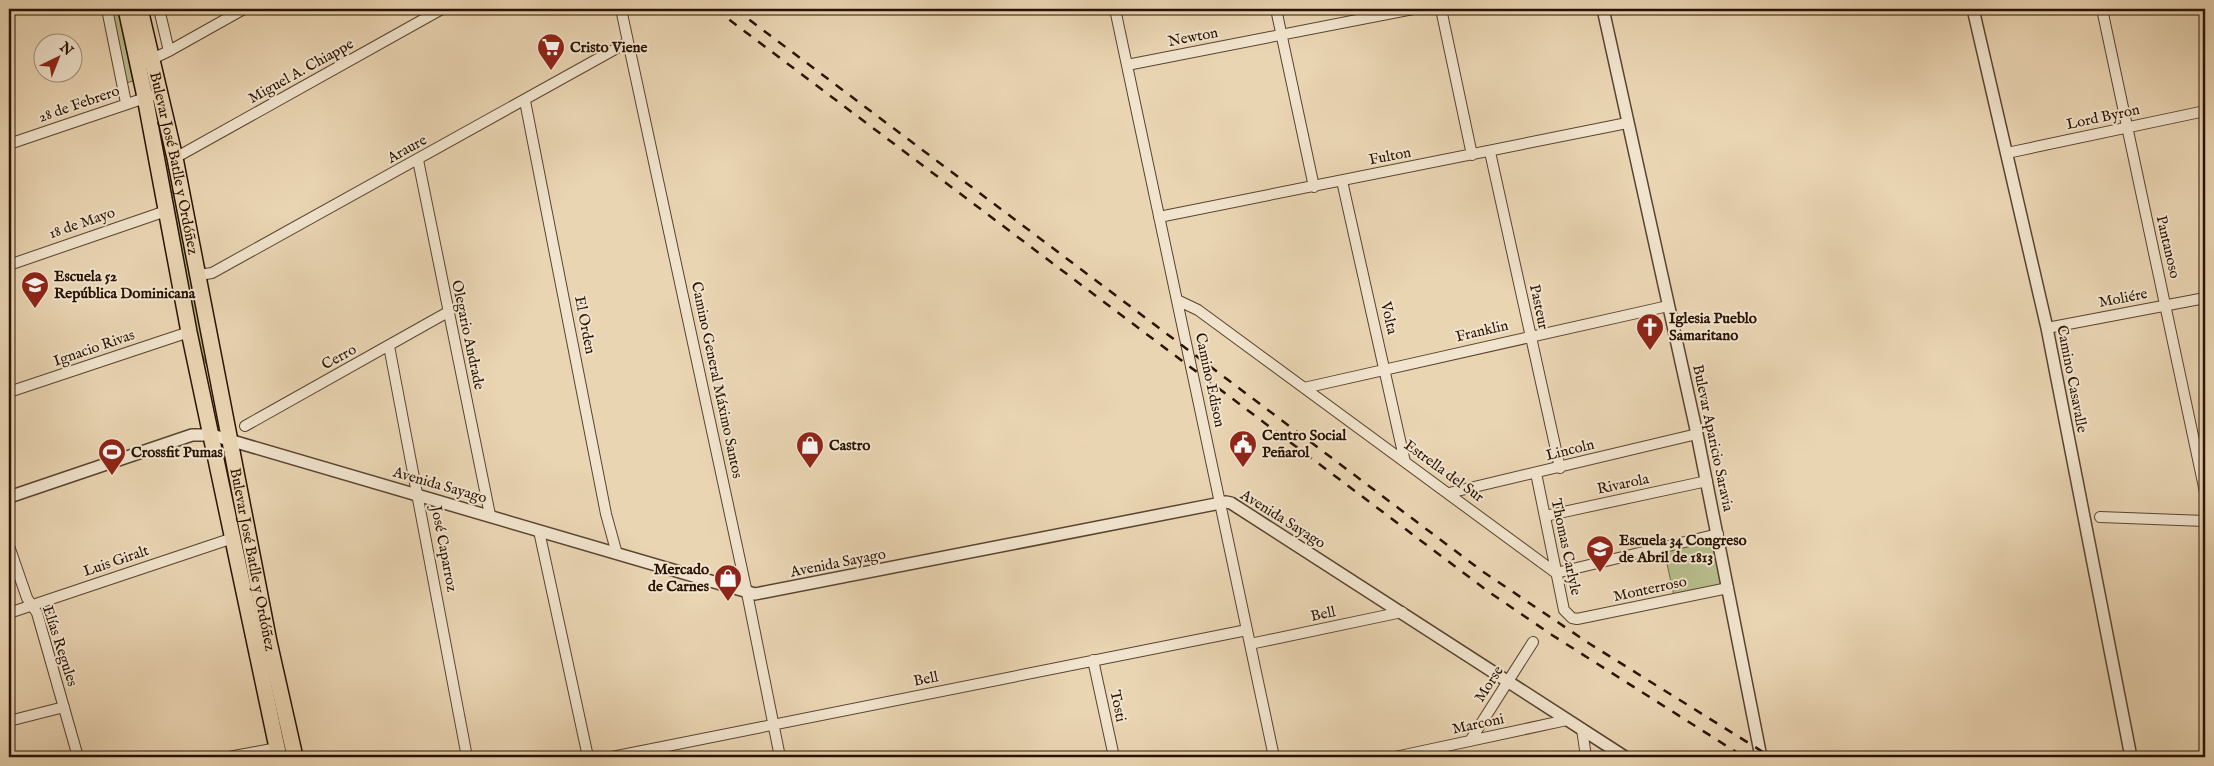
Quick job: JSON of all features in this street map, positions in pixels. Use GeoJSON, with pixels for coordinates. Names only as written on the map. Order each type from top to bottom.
{"type":"FeatureCollection","features":[{"type":"Feature","properties":{"kind":"main road","name":"Bulevar José Batlle y Ordóñez"},"geometry":{"type":"LineString","coordinates":[[126,9],[145,62]]}},
{"type":"Feature","properties":{"kind":"main road","name":"Bulevar José Batlle y Ordóñez"},"geometry":{"type":"LineString","coordinates":[[140,9],[145,62],[152,96],[166,211],[189,332],[278,752]]}},
{"type":"Feature","properties":{"kind":"main road","name":"Bulevar José Batlle y Ordóñez"},"geometry":{"type":"LineString","coordinates":[[152,96],[175,158],[269,642],[295,757]]}},
{"type":"Feature","properties":{"kind":"street"},"geometry":{"type":"LineString","coordinates":[[106,9],[126,103]]}},
{"type":"Feature","properties":{"kind":"street","name":"Bulevar José Batlle y Ordóñez"},"geometry":{"type":"LineString","coordinates":[[160,9],[169,51]]}},
{"type":"Feature","properties":{"kind":"street"},"geometry":{"type":"LineString","coordinates":[[145,62],[169,51],[244,9]]}},
{"type":"Feature","properties":{"kind":"street","name":"Miguel A. Chiappe"},"geometry":{"type":"LineString","coordinates":[[175,158],[442,9]]}},
{"type":"Feature","properties":{"kind":"street","name":"Camino General Máximo Santos"},"geometry":{"type":"LineString","coordinates":[[621,9],[747,593],[780,757]]}},
{"type":"Feature","properties":{"kind":"street","name":"Camino Edison"},"geometry":{"type":"LineString","coordinates":[[1115,9],[1221,502],[1272,757]]}},
{"type":"Feature","properties":{"kind":"street"},"geometry":{"type":"LineString","coordinates":[[1276,9],[1314,186]]}},
{"type":"Feature","properties":{"kind":"street","name":"Newton"},"geometry":{"type":"LineString","coordinates":[[1127,65],[1413,9]]}},
{"type":"Feature","properties":{"kind":"street"},"geometry":{"type":"LineString","coordinates":[[1441,9],[1472,156]]}},
{"type":"Feature","properties":{"kind":"street","name":"Bulevar Aparicio Saravia"},"geometry":{"type":"LineString","coordinates":[[1603,9],[1707,481],[1761,757]]}},
{"type":"Feature","properties":{"kind":"street","name":"Camino Casavalle"},"geometry":{"type":"LineString","coordinates":[[1974,9],[2047,328],[2130,757]]}},
{"type":"Feature","properties":{"kind":"street","name":"Pantanoso"},"geometry":{"type":"LineString","coordinates":[[2102,9],[2205,492]]}},
{"type":"Feature","properties":{"kind":"street","name":"Araure"},"geometry":{"type":"LineString","coordinates":[[199,276],[212,273],[526,101],[628,42]]}},
{"type":"Feature","properties":{"kind":"street","name":"28 de Febrero"},"geometry":{"type":"LineString","coordinates":[[9,144],[126,103],[152,96]]}},
{"type":"Feature","properties":{"kind":"street","name":"El Orden"},"geometry":{"type":"LineString","coordinates":[[526,101],[606,514],[617,554]]}},
{"type":"Feature","properties":{"kind":"street","name":"Lord Byron"},"geometry":{"type":"LineString","coordinates":[[2007,153],[2205,111]]}},
{"type":"Feature","properties":{"kind":"street","name":"Fulton"},"geometry":{"type":"LineString","coordinates":[[1159,217],[1472,156],[1627,123]]}},
{"type":"Feature","properties":{"kind":"street","name":"Pasteur"},"geometry":{"type":"LineString","coordinates":[[1490,152],[1560,468]]}},
{"type":"Feature","properties":{"kind":"street","name":"Olegario Andrade"},"geometry":{"type":"LineString","coordinates":[[418,160],[490,515]]}},
{"type":"Feature","properties":{"kind":"street","name":"Volta"},"geometry":{"type":"LineString","coordinates":[[1342,181],[1405,462]]}},
{"type":"Feature","properties":{"kind":"street","name":"18 de Mayo"},"geometry":{"type":"LineString","coordinates":[[9,265],[166,211]]}},
{"type":"Feature","properties":{"kind":"street","name":"Moliére"},"geometry":{"type":"LineString","coordinates":[[2047,328],[2205,298]]}},
{"type":"Feature","properties":{"kind":"street","name":"Estrella del Sur"},"geometry":{"type":"LineString","coordinates":[[1178,300],[1198,310],[1556,573]]}},
{"type":"Feature","properties":{"kind":"street","name":"Franklin"},"geometry":{"type":"LineString","coordinates":[[1304,388],[1385,368],[1668,306]]}},
{"type":"Feature","properties":{"kind":"street","name":"Cerro"},"geometry":{"type":"LineString","coordinates":[[245,426],[448,312]]}},
{"type":"Feature","properties":{"kind":"street","name":"Ignacio Rivas"},"geometry":{"type":"LineString","coordinates":[[9,392],[189,332]]}},
{"type":"Feature","properties":{"kind":"street","name":"José Caparroz"},"geometry":{"type":"LineString","coordinates":[[389,346],[467,757]]}},
{"type":"Feature","properties":{"kind":"street","name":"Lincoln"},"geometry":{"type":"LineString","coordinates":[[1448,493],[1697,434]]}},
{"type":"Feature","properties":{"kind":"street","name":"Avenida Sayago"},"geometry":{"type":"LineString","coordinates":[[9,497],[192,435],[212,435],[490,515],[747,593],[762,594],[1221,502],[1231,503],[1625,757]]}},
{"type":"Feature","properties":{"kind":"street","name":"Thomas Carlyle"},"geometry":{"type":"LineString","coordinates":[[1536,473],[1564,610],[1572,618],[1577,619]]}},
{"type":"Feature","properties":{"kind":"street","name":"Rivarola"},"geometry":{"type":"LineString","coordinates":[[1545,516],[1707,481]]}},
{"type":"Feature","properties":{"kind":"street"},"geometry":{"type":"LineString","coordinates":[[2100,517],[2205,521]]}},
{"type":"Feature","properties":{"kind":"street"},"geometry":{"type":"LineString","coordinates":[[539,531],[588,757]]}},
{"type":"Feature","properties":{"kind":"street"},"geometry":{"type":"LineString","coordinates":[[1556,573],[1718,534]]}},
{"type":"Feature","properties":{"kind":"street","name":"Luis Giralt"},"geometry":{"type":"LineString","coordinates":[[9,613],[233,538]]}},
{"type":"Feature","properties":{"kind":"street","name":"Elías Regules"},"geometry":{"type":"LineString","coordinates":[[9,546],[27,598],[37,613],[78,757]]}},
{"type":"Feature","properties":{"kind":"street","name":"Monterroso"},"geometry":{"type":"LineString","coordinates":[[1577,619],[1728,588]]}},
{"type":"Feature","properties":{"kind":"street","name":"Bell"},"geometry":{"type":"LineString","coordinates":[[1250,644],[1402,612]]}},
{"type":"Feature","properties":{"kind":"street","name":"Bell"},"geometry":{"type":"LineString","coordinates":[[612,757],[1247,630]]}},
{"type":"Feature","properties":{"kind":"street","name":"Morse"},"geometry":{"type":"LineString","coordinates":[[1470,741],[1534,642]]}},
{"type":"Feature","properties":{"kind":"street","name":"Tosti"},"geometry":{"type":"LineString","coordinates":[[1093,660],[1114,757]]}},
{"type":"Feature","properties":{"kind":"street"},"geometry":{"type":"LineString","coordinates":[[9,721],[64,707]]}},
{"type":"Feature","properties":{"kind":"street","name":"Marconi"},"geometry":{"type":"LineString","coordinates":[[1395,757],[1567,720]]}},
{"type":"Feature","properties":{"kind":"street"},"geometry":{"type":"LineString","coordinates":[[1582,729],[1586,757]]}},
{"type":"Feature","properties":{"kind":"street"},"geometry":{"type":"LineString","coordinates":[[229,757],[278,752]]}},
{"type":"Feature","properties":{"kind":"green space"},"geometry":{"type":"Polygon","coordinates":[[[111,9],[118,9],[133,81],[126,83],[111,9]]]}},
{"type":"Feature","properties":{"kind":"green space"},"geometry":{"type":"Polygon","coordinates":[[[157,131],[168,159],[210,374],[198,343],[157,131]]]}},
{"type":"Feature","properties":{"kind":"green space"},"geometry":{"type":"Polygon","coordinates":[[[1711,540],[1722,585],[1674,596],[1664,550],[1711,540]]]}},
{"type":"Feature","properties":{"kind":"railway"},"geometry":{"type":"LineString","coordinates":[[715,9],[1489,592],[1552,635],[1744,757]]}},
{"type":"Feature","properties":{"kind":"railway"},"geometry":{"type":"LineString","coordinates":[[735,9],[1482,571],[1590,644],[1771,757]]}},
{"type":"Feature","properties":{"kind":"place","name":"Cristo Viene"},"geometry":{"type":"Point","coordinates":[551,71]}},
{"type":"Feature","properties":{"kind":"place","name":"Escuela 52 República Dominicana"},"geometry":{"type":"Point","coordinates":[35,309]}},
{"type":"Feature","properties":{"kind":"place","name":"Iglesia Pueblo Samaritano"},"geometry":{"type":"Point","coordinates":[1650,351]}},
{"type":"Feature","properties":{"kind":"place","name":"Centro Social Peñarol"},"geometry":{"type":"Point","coordinates":[1243,468]}},
{"type":"Feature","properties":{"kind":"place","name":"Castro"},"geometry":{"type":"Point","coordinates":[810,469]}},
{"type":"Feature","properties":{"kind":"place","name":"Crossfit Pumas"},"geometry":{"type":"Point","coordinates":[112,476]}},
{"type":"Feature","properties":{"kind":"place","name":"Escuela 34 Congreso de Abril de 1813"},"geometry":{"type":"Point","coordinates":[1600,573]}},
{"type":"Feature","properties":{"kind":"place","name":"Mercado de Carnes"},"geometry":{"type":"Point","coordinates":[728,602]}}]}
